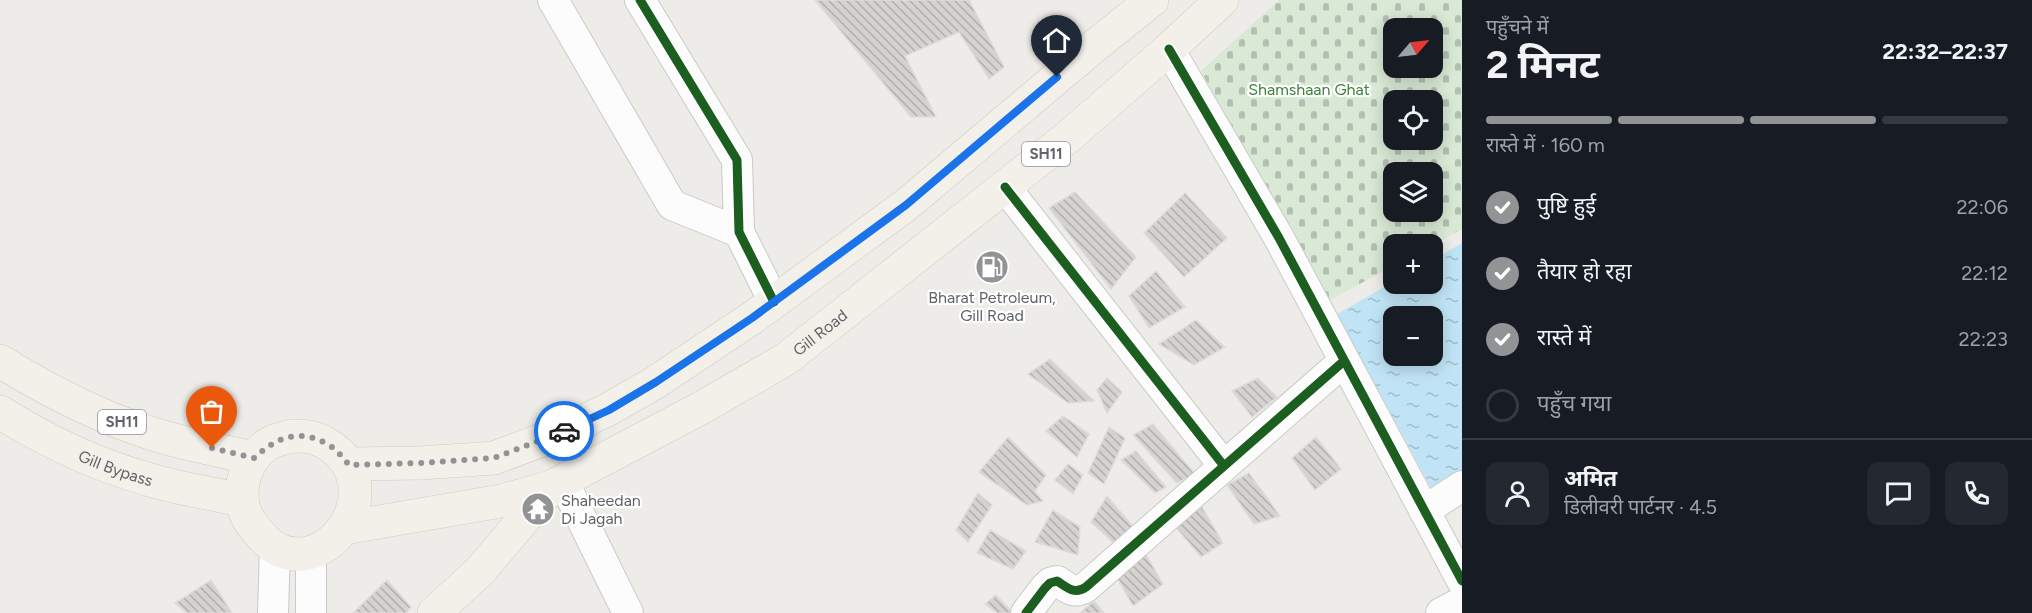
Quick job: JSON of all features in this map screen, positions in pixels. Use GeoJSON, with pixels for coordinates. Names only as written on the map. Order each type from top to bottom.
{"type":"FeatureCollection","features":[{"type":"Feature","properties":{"kind":"main road","name":"Gill Road"},"geometry":{"type":"LineString","coordinates":[[344,528],[501,501],[557,484],[701,408],[786,359],[1068,136],[1222,0]]}},
{"type":"Feature","properties":{"kind":"main road"},"geometry":{"type":"LineString","coordinates":[[311,552],[288,553],[275,548],[249,522],[242,500],[243,478],[254,458],[270,443],[291,436],[314,438],[334,448],[349,465],[494,458],[555,435],[609,410],[656,382],[774,302],[906,205],[1082,56],[1137,5]]}},
{"type":"Feature","properties":{"kind":"main road","name":"SH11"},"geometry":{"type":"LineString","coordinates":[[0,361],[31,381],[92,411],[150,433],[254,458]]}},
{"type":"Feature","properties":{"kind":"main road","name":"Gill Bypass"},"geometry":{"type":"LineString","coordinates":[[0,412],[86,458],[148,480],[242,500]]}},
{"type":"Feature","properties":{"kind":"main road","name":"SH11"},"geometry":{"type":"LineString","coordinates":[[311,552],[328,543],[344,528],[354,508],[356,486],[349,465]]}},
{"type":"Feature","properties":{"kind":"main road","name":"SH11"},"geometry":{"type":"LineString","coordinates":[[434,613],[480,571],[557,484]]}},
{"type":"Feature","properties":{"kind":"street"},"geometry":{"type":"LineString","coordinates":[[552,0],[672,205],[739,232]]}},
{"type":"Feature","properties":{"kind":"street"},"geometry":{"type":"LineString","coordinates":[[640,0],[737,160],[739,232],[774,302]]}},
{"type":"Feature","properties":{"kind":"street"},"geometry":{"type":"LineString","coordinates":[[1169,49],[1279,238],[1462,581]]}},
{"type":"Feature","properties":{"kind":"street"},"geometry":{"type":"LineString","coordinates":[[1005,187],[1224,466]]}},
{"type":"Feature","properties":{"kind":"street"},"geometry":{"type":"LineString","coordinates":[[1026,613],[1050,583],[1057,581],[1079,592],[1086,587],[1344,361]]}},
{"type":"Feature","properties":{"kind":"street"},"geometry":{"type":"LineString","coordinates":[[557,484],[628,613]]}},
{"type":"Feature","properties":{"kind":"street"},"geometry":{"type":"LineString","coordinates":[[1424,511],[1462,486]]}},
{"type":"Feature","properties":{"kind":"street"},"geometry":{"type":"LineString","coordinates":[[273,613],[275,548]]}},
{"type":"Feature","properties":{"kind":"street"},"geometry":{"type":"LineString","coordinates":[[311,552],[311,613]]}},
{"type":"Feature","properties":{"kind":"street"},"geometry":{"type":"LineString","coordinates":[[1441,613],[1462,602]]}},
{"type":"Feature","properties":{"kind":"green space","name":"Shamshaan Ghat"},"geometry":{"type":"Polygon","coordinates":[[[1279,0],[1462,0],[1462,229],[1443,239],[1443,234],[1383,234],[1383,271],[1328,301],[1201,71],[1279,0]]]}},
{"type":"Feature","properties":{"kind":"water"},"geometry":{"type":"Polygon","coordinates":[[[1462,243],[1462,502],[1444,512],[1337,314],[1383,288],[1383,294],[1443,294],[1443,254],[1462,243]]]}},
{"type":"Feature","properties":{"kind":"building"},"geometry":{"type":"Polygon","coordinates":[[[815,0],[969,0],[1004,67],[989,79],[959,32],[905,56],[936,117],[911,117],[815,0]]]}},
{"type":"Feature","properties":{"kind":"building"},"geometry":{"type":"Polygon","coordinates":[[[1075,192],[1136,257],[1111,289],[1049,208],[1075,192]]]}},
{"type":"Feature","properties":{"kind":"building"},"geometry":{"type":"Polygon","coordinates":[[[1185,193],[1227,238],[1184,277],[1144,233],[1185,193]]]}},
{"type":"Feature","properties":{"kind":"building"},"geometry":{"type":"Polygon","coordinates":[[[1156,271],[1185,307],[1149,328],[1129,296],[1156,271]]]}},
{"type":"Feature","properties":{"kind":"building"},"geometry":{"type":"Polygon","coordinates":[[[1196,320],[1225,347],[1194,365],[1159,344],[1196,320]]]}},
{"type":"Feature","properties":{"kind":"building"},"geometry":{"type":"Polygon","coordinates":[[[1050,359],[1094,401],[1068,403],[1028,374],[1050,359]]]}},
{"type":"Feature","properties":{"kind":"building"},"geometry":{"type":"Polygon","coordinates":[[[1107,378],[1122,392],[1107,413],[1097,390],[1107,378]]]}},
{"type":"Feature","properties":{"kind":"building"},"geometry":{"type":"Polygon","coordinates":[[[1258,378],[1277,397],[1252,417],[1232,391],[1258,378]]]}},
{"type":"Feature","properties":{"kind":"building"},"geometry":{"type":"Polygon","coordinates":[[[1063,416],[1089,434],[1077,457],[1046,431],[1063,416]]]}},
{"type":"Feature","properties":{"kind":"building"},"geometry":{"type":"Polygon","coordinates":[[[1153,424],[1195,474],[1177,483],[1133,435],[1153,424]]]}},
{"type":"Feature","properties":{"kind":"building"},"geometry":{"type":"Polygon","coordinates":[[[1109,427],[1125,438],[1104,484],[1088,473],[1109,427]]]}},
{"type":"Feature","properties":{"kind":"building"},"geometry":{"type":"Polygon","coordinates":[[[1008,437],[1046,475],[1035,491],[1043,501],[1027,505],[979,472],[1008,437]]]}},
{"type":"Feature","properties":{"kind":"building"},"geometry":{"type":"Polygon","coordinates":[[[1316,437],[1341,469],[1315,490],[1292,458],[1316,437]]]}},
{"type":"Feature","properties":{"kind":"building"},"geometry":{"type":"Polygon","coordinates":[[[1136,451],[1166,487],[1155,493],[1121,460],[1136,451]]]}},
{"type":"Feature","properties":{"kind":"building"},"geometry":{"type":"Polygon","coordinates":[[[1068,464],[1083,475],[1073,494],[1055,480],[1068,464]]]}},
{"type":"Feature","properties":{"kind":"building"},"geometry":{"type":"Polygon","coordinates":[[[1249,473],[1280,516],[1254,524],[1227,485],[1249,473]]]}},
{"type":"Feature","properties":{"kind":"building"},"geometry":{"type":"Polygon","coordinates":[[[978,493],[992,505],[968,542],[956,530],[978,493]]]}},
{"type":"Feature","properties":{"kind":"building"},"geometry":{"type":"Polygon","coordinates":[[[1107,496],[1136,530],[1119,548],[1091,522],[1107,496]]]}},
{"type":"Feature","properties":{"kind":"building"},"geometry":{"type":"Polygon","coordinates":[[[1202,507],[1223,543],[1201,557],[1173,524],[1202,507]]]}},
{"type":"Feature","properties":{"kind":"building"},"geometry":{"type":"Polygon","coordinates":[[[1053,510],[1080,527],[1078,555],[1035,542],[1053,510]]]}},
{"type":"Feature","properties":{"kind":"building"},"geometry":{"type":"Polygon","coordinates":[[[990,530],[1026,551],[1013,569],[977,553],[990,530]]]}},
{"type":"Feature","properties":{"kind":"building"},"geometry":{"type":"Polygon","coordinates":[[[1144,551],[1163,584],[1133,606],[1116,576],[1144,551]]]}},
{"type":"Feature","properties":{"kind":"building"},"geometry":{"type":"Polygon","coordinates":[[[211,580],[232,613],[187,613],[175,603],[211,580]]]}},
{"type":"Feature","properties":{"kind":"building"},"geometry":{"type":"Polygon","coordinates":[[[387,580],[411,607],[406,613],[353,613],[387,580]]]}},
{"type":"Feature","properties":{"kind":"building"},"geometry":{"type":"Polygon","coordinates":[[[996,595],[1013,613],[997,613],[985,604],[996,595]]]}},
{"type":"Feature","properties":{"kind":"building"},"geometry":{"type":"Polygon","coordinates":[[[1094,601],[1104,613],[1080,613],[1094,601]]]}},
{"type":"Feature","properties":{"kind":"cycle path"},"geometry":{"type":"LineString","coordinates":[[640,0],[737,160],[739,232],[774,302]]}},
{"type":"Feature","properties":{"kind":"cycle path"},"geometry":{"type":"LineString","coordinates":[[1169,49],[1279,238],[1462,581]]}},
{"type":"Feature","properties":{"kind":"cycle path"},"geometry":{"type":"LineString","coordinates":[[1005,187],[1224,466]]}},
{"type":"Feature","properties":{"kind":"cycle path"},"geometry":{"type":"LineString","coordinates":[[1026,613],[1050,583],[1057,581],[1074,590],[1086,587],[1344,361]]}},
{"type":"Feature","properties":{"kind":"way so far"},"geometry":{"type":"LineString","coordinates":[[212,448],[254,458],[270,443],[291,436],[314,438],[334,448],[349,465],[421,463],[494,458],[564,431]]}},
{"type":"Feature","properties":{"kind":"place","name":"Bharat Petroleum, Gill Road"},"geometry":{"type":"Point","coordinates":[992,267]}},
{"type":"Feature","properties":{"kind":"place","name":"Shaheedan Di Jagah"},"geometry":{"type":"Point","coordinates":[538,509]}},
{"type":"Feature","properties":{"kind":"route"},"geometry":{"type":"LineString","coordinates":[[564,431],[609,410],[656,382],[752,318],[906,205],[1057,77]]}}]}
